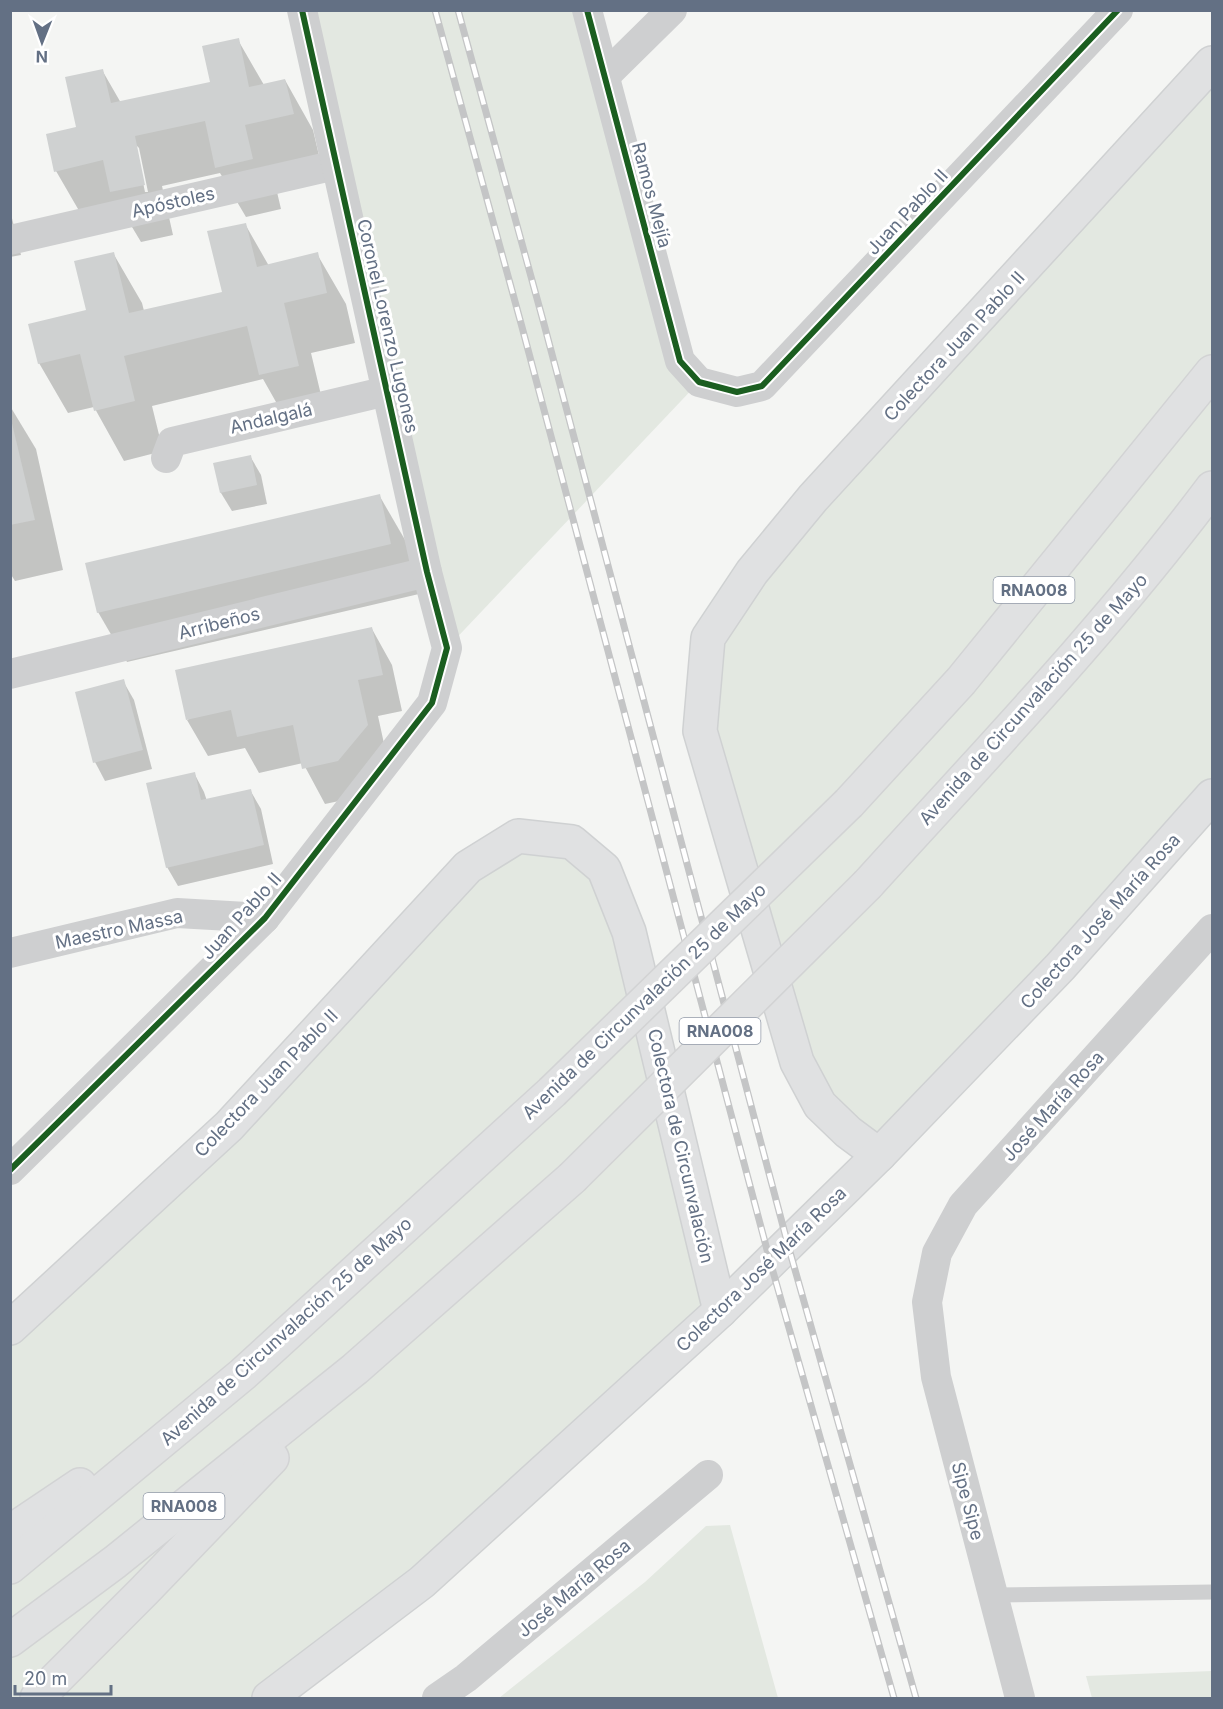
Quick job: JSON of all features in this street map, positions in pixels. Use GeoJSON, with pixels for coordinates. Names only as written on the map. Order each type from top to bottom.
{"type":"FeatureCollection","features":[{"type":"Feature","properties":{"kind":"main road","name":"Colectora Juan Pablo II"},"geometry":{"type":"LineString","coordinates":[[879,1155],[848,1132],[820,1105],[798,1062],[700,731],[708,638],[752,572],[813,498],[1212,63]]}},
{"type":"Feature","properties":{"kind":"main road","name":"Avenida de Circunvalación 25 de Mayo"},"geometry":{"type":"LineString","coordinates":[[10,1567],[243,1374],[552,1092],[849,803],[961,681],[1212,372]]}},
{"type":"Feature","properties":{"kind":"main road","name":"Avenida de Circunvalación 25 de Mayo"},"geometry":{"type":"LineString","coordinates":[[10,1640],[115,1562],[355,1369],[572,1178],[868,884],[1076,654],[1183,527],[1212,488]]}},
{"type":"Feature","properties":{"kind":"main road"},"geometry":{"type":"LineString","coordinates":[[1183,527],[1212,503]]}},
{"type":"Feature","properties":{"kind":"main road","name":"Colectora José María Rosa"},"geometry":{"type":"LineString","coordinates":[[269,1698],[422,1581],[720,1311],[879,1155],[1060,967],[1212,796]]}},
{"type":"Feature","properties":{"kind":"main road","name":"Colectora Juan Pablo II"},"geometry":{"type":"LineString","coordinates":[[10,1328],[229,1126],[468,867],[518,836]]}},
{"type":"Feature","properties":{"kind":"main road","name":"Colectora de Circunvalación"},"geometry":{"type":"LineString","coordinates":[[518,836],[572,842],[604,869],[629,932],[720,1311]]}},
{"type":"Feature","properties":{"kind":"main road"},"geometry":{"type":"LineString","coordinates":[[37,1698],[152,1583],[355,1369]]}},
{"type":"Feature","properties":{"kind":"main road"},"geometry":{"type":"LineString","coordinates":[[10,1532],[243,1374]]}},
{"type":"Feature","properties":{"kind":"street","name":"Coronel Lorenzo Lugones"},"geometry":{"type":"LineString","coordinates":[[302,10],[427,572],[447,648]]}},
{"type":"Feature","properties":{"kind":"street","name":"Ramos Mejía"},"geometry":{"type":"LineString","coordinates":[[587,10],[680,361],[699,382]]}},
{"type":"Feature","properties":{"kind":"street"},"geometry":{"type":"LineString","coordinates":[[605,76],[672,10]]}},
{"type":"Feature","properties":{"kind":"street","name":"Juan Pablo II"},"geometry":{"type":"LineString","coordinates":[[699,382],[737,392],[762,386],[1118,10]]}},
{"type":"Feature","properties":{"kind":"street","name":"Apóstoles"},"geometry":{"type":"LineString","coordinates":[[10,240],[336,165]]}},
{"type":"Feature","properties":{"kind":"street","name":"Andalgalá"},"geometry":{"type":"LineString","coordinates":[[166,458],[172,442],[387,391]]}},
{"type":"Feature","properties":{"kind":"street","name":"Arribeños"},"geometry":{"type":"LineString","coordinates":[[10,674],[427,572]]}},
{"type":"Feature","properties":{"kind":"street","name":"Juan Pablo II"},"geometry":{"type":"LineString","coordinates":[[10,1170],[265,918],[432,703],[447,648]]}},
{"type":"Feature","properties":{"kind":"street","name":"Maestro Massa"},"geometry":{"type":"LineString","coordinates":[[10,953],[177,913],[265,918]]}},
{"type":"Feature","properties":{"kind":"street","name":"José María Rosa"},"geometry":{"type":"LineString","coordinates":[[927,1302],[937,1253],[963,1205],[1212,929]]}},
{"type":"Feature","properties":{"kind":"street","name":"Sipe Sipe"},"geometry":{"type":"LineString","coordinates":[[927,1302],[936,1377],[1020,1698]]}},
{"type":"Feature","properties":{"kind":"street","name":"José María Rosa"},"geometry":{"type":"LineString","coordinates":[[437,1698],[466,1678],[708,1475]]}},
{"type":"Feature","properties":{"kind":"lane"},"geometry":{"type":"LineString","coordinates":[[993,1595],[1212,1592]]}},
{"type":"Feature","properties":{"kind":"shaded area"},"geometry":{"type":"Polygon","coordinates":[[[302,11],[587,11],[699,382],[447,648],[302,11]]]}},
{"type":"Feature","properties":{"kind":"shaded area"},"geometry":{"type":"Polygon","coordinates":[[[1212,63],[1212,796],[879,1155],[820,1105],[700,731],[708,638],[1212,63]]]}},
{"type":"Feature","properties":{"kind":"shaded area"},"geometry":{"type":"Polygon","coordinates":[[[518,836],[604,869],[720,1311],[269,1698],[11,1698],[11,1328],[518,836]]]}},
{"type":"Feature","properties":{"kind":"shaded area"},"geometry":{"type":"Polygon","coordinates":[[[730,1525],[778,1698],[499,1698],[645,1582],[706,1526],[730,1525]]]}},
{"type":"Feature","properties":{"kind":"shaded area"},"geometry":{"type":"Polygon","coordinates":[[[1212,1671],[1212,1698],[1092,1698],[1086,1676],[1212,1671]]]}},
{"type":"Feature","properties":{"kind":"building"},"geometry":{"type":"Polygon","coordinates":[[[239,38],[249,87],[285,79],[294,114],[245,125],[253,159],[215,168],[205,121],[135,136],[145,185],[110,192],[103,160],[54,172],[46,134],[76,127],[65,77],[103,69],[111,103],[210,82],[202,46],[239,38]]]}},
{"type":"Feature","properties":{"kind":"building"},"geometry":{"type":"Polygon","coordinates":[[[246,223],[257,267],[318,252],[327,293],[284,303],[299,366],[259,375],[247,326],[124,356],[135,401],[94,411],[80,354],[38,364],[28,324],[86,310],[74,261],[114,252],[129,313],[222,292],[207,231],[246,223]]]}},
{"type":"Feature","properties":{"kind":"building"},"geometry":{"type":"Polygon","coordinates":[[[10,415],[35,520],[10,525],[10,415]]]}},
{"type":"Feature","properties":{"kind":"building"},"geometry":{"type":"Polygon","coordinates":[[[251,455],[257,485],[220,493],[213,463],[251,455]]]}},
{"type":"Feature","properties":{"kind":"building"},"geometry":{"type":"Polygon","coordinates":[[[380,494],[391,544],[97,613],[85,563],[380,494]]]}},
{"type":"Feature","properties":{"kind":"building"},"geometry":{"type":"Polygon","coordinates":[[[372,627],[383,675],[358,680],[368,725],[338,761],[302,769],[293,725],[237,737],[231,710],[186,720],[175,670],[372,627]]]}},
{"type":"Feature","properties":{"kind":"building"},"geometry":{"type":"Polygon","coordinates":[[[124,679],[143,750],[93,763],[75,692],[124,679]]]}},
{"type":"Feature","properties":{"kind":"building"},"geometry":{"type":"Polygon","coordinates":[[[195,772],[201,800],[251,789],[264,845],[166,868],[146,783],[195,772]]]}},
{"type":"Feature","properties":{"kind":"railway"},"geometry":{"type":"LineString","coordinates":[[435,10],[522,327],[770,1261],[894,1698]]}},
{"type":"Feature","properties":{"kind":"railway"},"geometry":{"type":"LineString","coordinates":[[458,10],[544,324],[788,1245],[916,1698]]}},
{"type":"Feature","properties":{"kind":"cycle path"},"geometry":{"type":"LineString","coordinates":[[10,1170],[265,918],[432,703],[447,648],[427,572],[302,10]]}},
{"type":"Feature","properties":{"kind":"cycle path"},"geometry":{"type":"LineString","coordinates":[[587,10],[680,361],[699,382],[737,392],[762,386],[1118,10]]}}]}
